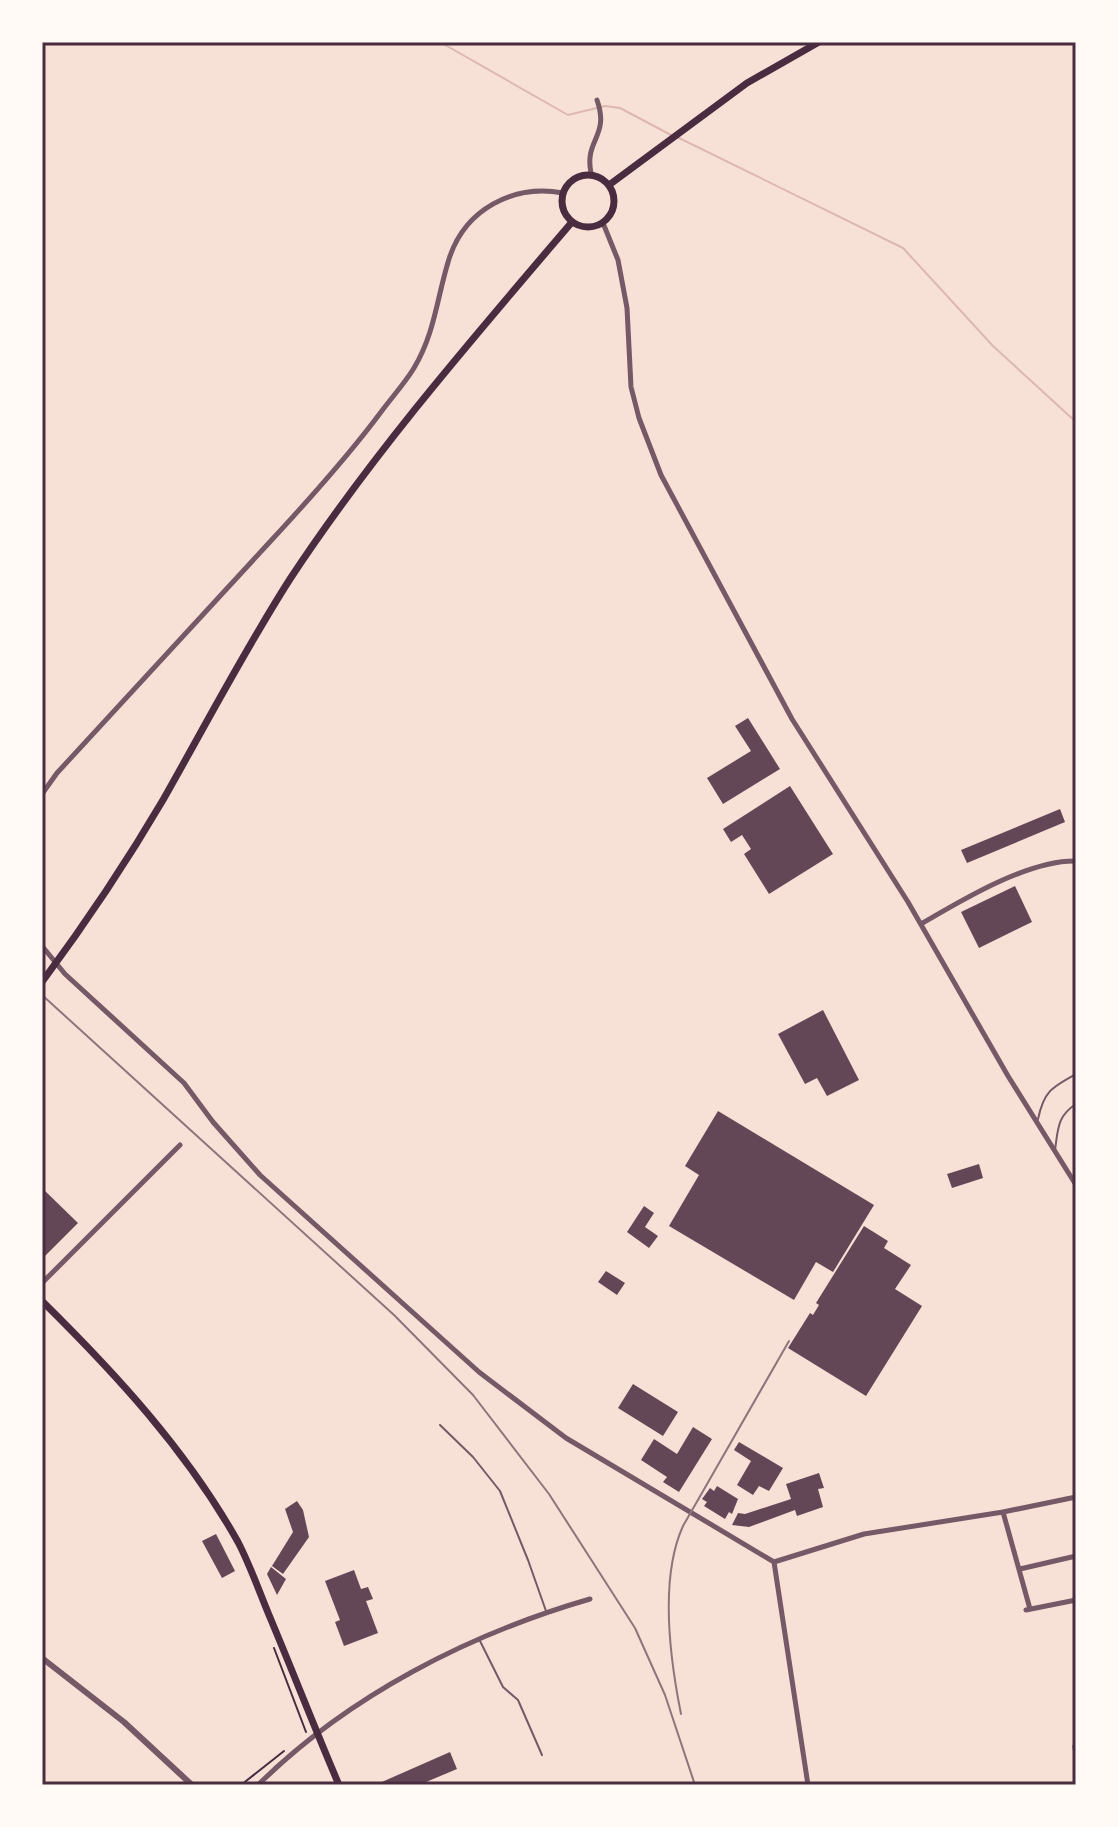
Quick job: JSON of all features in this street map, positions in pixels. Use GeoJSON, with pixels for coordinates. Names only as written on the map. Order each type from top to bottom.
{"type":"FeatureCollection","features":[{"type":"Feature","properties":{"kind":"main road"},"geometry":{"type":"LineString","coordinates":[[609,185],[747,83],[819,42]]}},
{"type":"Feature","properties":{"kind":"main road"},"geometry":{"type":"LineString","coordinates":[[591,173],[609,185],[615,198],[614,205],[603,223],[587,227],[572,222],[563,208],[563,193],[572,181],[591,173]]}},
{"type":"Feature","properties":{"kind":"main road"},"geometry":{"type":"LineString","coordinates":[[42,982],[74,939],[163,800],[258,630],[324,530],[386,446],[572,222]]}},
{"type":"Feature","properties":{"kind":"main road"},"geometry":{"type":"LineString","coordinates":[[42,1301],[139,1403],[205,1488],[241,1549],[339,1785]]}},
{"type":"Feature","properties":{"kind":"street"},"geometry":{"type":"LineString","coordinates":[[591,173],[588,159],[593,142],[601,131],[599,105]]}},
{"type":"Feature","properties":{"kind":"street"},"geometry":{"type":"LineString","coordinates":[[42,794],[57,773],[315,493],[412,371],[430,339],[450,258],[460,236],[474,218],[492,203],[511,194],[546,189],[563,193]]}},
{"type":"Feature","properties":{"kind":"street"},"geometry":{"type":"LineString","coordinates":[[603,223],[618,260],[627,308],[631,387],[639,418],[661,475],[792,719],[921,924],[1076,1185]]}},
{"type":"Feature","properties":{"kind":"street"},"geometry":{"type":"LineString","coordinates":[[921,924],[983,888],[1044,865],[1076,861]]}},
{"type":"Feature","properties":{"kind":"street"},"geometry":{"type":"LineString","coordinates":[[42,946],[65,974],[184,1083],[260,1175],[513,1400],[590,1453],[774,1562],[864,1534],[1076,1497]]}},
{"type":"Feature","properties":{"kind":"street"},"geometry":{"type":"LineString","coordinates":[[42,1283],[180,1145]]}},
{"type":"Feature","properties":{"kind":"street"},"geometry":{"type":"LineString","coordinates":[[1003,1512],[1028,1610],[1076,1600]]}},
{"type":"Feature","properties":{"kind":"street"},"geometry":{"type":"LineString","coordinates":[[1020,1569],[1076,1556]]}},
{"type":"Feature","properties":{"kind":"street"},"geometry":{"type":"LineString","coordinates":[[774,1562],[808,1785]]}},
{"type":"Feature","properties":{"kind":"street"},"geometry":{"type":"LineString","coordinates":[[258,1785],[318,1734],[406,1676],[479,1640],[546,1612],[590,1599]]}},
{"type":"Feature","properties":{"kind":"street"},"geometry":{"type":"LineString","coordinates":[[42,1658],[134,1731],[192,1785]]}},
{"type":"Feature","properties":{"kind":"lane"},"geometry":{"type":"LineString","coordinates":[[1037,1123],[1044,1096],[1076,1074]]}},
{"type":"Feature","properties":{"kind":"lane"},"geometry":{"type":"LineString","coordinates":[[1055,1151],[1056,1128],[1076,1104]]}},
{"type":"Feature","properties":{"kind":"lane"},"geometry":{"type":"LineString","coordinates":[[440,1425],[479,1463],[500,1491],[546,1612]]}},
{"type":"Feature","properties":{"kind":"lane"},"geometry":{"type":"LineString","coordinates":[[479,1640],[503,1687],[518,1700],[542,1755]]}},
{"type":"Feature","properties":{"kind":"path"},"geometry":{"type":"LineString","coordinates":[[271,1638],[307,1734],[302,1738]]}},
{"type":"Feature","properties":{"kind":"path"},"geometry":{"type":"LineString","coordinates":[[241,1785],[287,1749]]}},
{"type":"Feature","properties":{"kind":"building"},"geometry":{"type":"Polygon","coordinates":[[[748,718],[780,769],[723,804],[707,778],[751,751],[735,726],[748,718]]]}},
{"type":"Feature","properties":{"kind":"building"},"geometry":{"type":"Polygon","coordinates":[[[790,786],[833,854],[769,894],[744,854],[751,849],[742,835],[731,842],[723,829],[790,786]]]}},
{"type":"Feature","properties":{"kind":"building"},"geometry":{"type":"Polygon","coordinates":[[[1060,809],[1065,822],[967,863],[961,850],[1060,809]]]}},
{"type":"Feature","properties":{"kind":"building"},"geometry":{"type":"Polygon","coordinates":[[[1015,886],[1032,922],[979,948],[961,912],[1015,886]]]}},
{"type":"Feature","properties":{"kind":"building"},"geometry":{"type":"Polygon","coordinates":[[[823,1010],[859,1080],[827,1096],[817,1078],[805,1084],[778,1034],[823,1010]]]}},
{"type":"Feature","properties":{"kind":"building"},"geometry":{"type":"Polygon","coordinates":[[[718,1111],[874,1205],[833,1272],[816,1262],[794,1300],[669,1226],[699,1175],[685,1166],[718,1111]]]}},
{"type":"Feature","properties":{"kind":"building"},"geometry":{"type":"Polygon","coordinates":[[[979,1164],[983,1178],[952,1188],[947,1174],[979,1164]]]}},
{"type":"Feature","properties":{"kind":"building"},"geometry":{"type":"Polygon","coordinates":[[[42,1188],[78,1223],[42,1259],[42,1188]]]}},
{"type":"Feature","properties":{"kind":"building"},"geometry":{"type":"Polygon","coordinates":[[[644,1206],[654,1213],[645,1227],[658,1236],[649,1248],[627,1232],[644,1206]]]}},
{"type":"Feature","properties":{"kind":"building"},"geometry":{"type":"Polygon","coordinates":[[[864,1226],[888,1241],[884,1248],[911,1265],[895,1289],[922,1306],[866,1396],[788,1348],[810,1313],[813,1315],[819,1305],[816,1303],[864,1226]]]}},
{"type":"Feature","properties":{"kind":"building"},"geometry":{"type":"Polygon","coordinates":[[[606,1271],[625,1283],[617,1295],[598,1282],[606,1271]]]}},
{"type":"Feature","properties":{"kind":"building"},"geometry":{"type":"Polygon","coordinates":[[[633,1384],[678,1412],[663,1436],[618,1408],[633,1384]]]}},
{"type":"Feature","properties":{"kind":"building"},"geometry":{"type":"Polygon","coordinates":[[[693,1427],[712,1439],[679,1492],[663,1482],[667,1477],[641,1460],[654,1439],[677,1454],[693,1427]]]}},
{"type":"Feature","properties":{"kind":"building"},"geometry":{"type":"Polygon","coordinates":[[[739,1442],[783,1468],[769,1491],[759,1486],[753,1495],[737,1485],[751,1461],[734,1450],[739,1442]]]}},
{"type":"Feature","properties":{"kind":"building"},"geometry":{"type":"Polygon","coordinates":[[[819,1473],[824,1488],[818,1489],[823,1507],[797,1516],[795,1510],[749,1527],[732,1525],[738,1513],[745,1514],[791,1499],[786,1484],[819,1473]]]}},
{"type":"Feature","properties":{"kind":"building"},"geometry":{"type":"Polygon","coordinates":[[[717,1486],[738,1499],[732,1514],[729,1512],[725,1519],[704,1506],[707,1502],[702,1499],[710,1488],[714,1491],[717,1486]]]}},
{"type":"Feature","properties":{"kind":"building"},"geometry":{"type":"Polygon","coordinates":[[[297,1501],[303,1510],[309,1537],[283,1574],[272,1566],[293,1532],[285,1509],[297,1501]]]}},
{"type":"Feature","properties":{"kind":"building"},"geometry":{"type":"Polygon","coordinates":[[[216,1534],[235,1571],[222,1578],[202,1541],[216,1534]]]}},
{"type":"Feature","properties":{"kind":"building"},"geometry":{"type":"Polygon","coordinates":[[[271,1567],[286,1579],[277,1595],[267,1574],[271,1567]]]}},
{"type":"Feature","properties":{"kind":"building"},"geometry":{"type":"Polygon","coordinates":[[[354,1570],[361,1589],[368,1587],[373,1599],[366,1601],[378,1633],[344,1646],[335,1622],[340,1620],[325,1581],[354,1570]]]}},
{"type":"Feature","properties":{"kind":"building"},"geometry":{"type":"Polygon","coordinates":[[[450,1752],[457,1769],[419,1785],[375,1785],[450,1752]]]}},
{"type":"Feature","properties":{"kind":"waterway"},"geometry":{"type":"LineString","coordinates":[[440,42],[568,115],[605,106],[620,108],[671,135]]}},
{"type":"Feature","properties":{"kind":"waterway"},"geometry":{"type":"LineString","coordinates":[[677,137],[903,248],[993,346],[1076,422]]}},
{"type":"Feature","properties":{"kind":"railway"},"geometry":{"type":"LineString","coordinates":[[42,995],[394,1315],[473,1395],[549,1494],[635,1628],[665,1695],[695,1785]]}},
{"type":"Feature","properties":{"kind":"railway"},"geometry":{"type":"LineString","coordinates":[[681,1714],[669,1619],[671,1570],[676,1547],[683,1526],[789,1341]]}},
{"type":"Feature","properties":{"kind":"railway"},"geometry":{"type":"LineString","coordinates":[[1073,1746],[1076,1761]]}}]}
